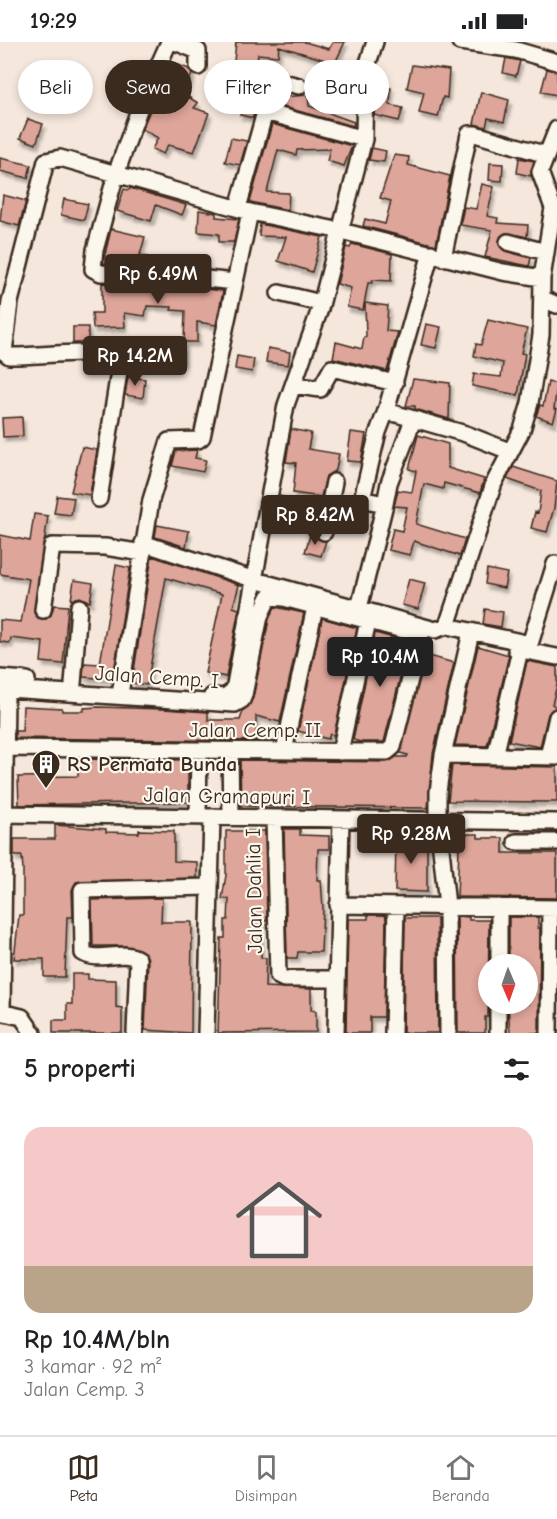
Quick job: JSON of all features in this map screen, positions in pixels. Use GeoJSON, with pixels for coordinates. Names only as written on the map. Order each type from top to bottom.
{"type":"FeatureCollection","features":[{"type":"Feature","properties":{"kind":"street"},"geometry":{"type":"LineString","coordinates":[[169,42],[141,104],[116,174],[92,265],[96,272],[235,282]]}},
{"type":"Feature","properties":{"kind":"street"},"geometry":{"type":"LineString","coordinates":[[176,42],[198,51],[198,67]]}},
{"type":"Feature","properties":{"kind":"street"},"geometry":{"type":"LineString","coordinates":[[33,1033],[22,1017],[1,1012],[6,683],[74,684],[219,697],[230,695],[234,690],[286,405],[321,303],[364,139],[365,72],[375,42]]}},
{"type":"Feature","properties":{"kind":"street"},"geometry":{"type":"LineString","coordinates":[[460,42],[516,50],[557,62]]}},
{"type":"Feature","properties":{"kind":"street"},"geometry":{"type":"LineString","coordinates":[[292,84],[299,86]]}},
{"type":"Feature","properties":{"kind":"street"},"geometry":{"type":"LineString","coordinates":[[121,688],[151,500],[170,441],[198,440],[202,437],[219,369],[235,282],[244,210],[265,114]]}},
{"type":"Feature","properties":{"kind":"street"},"geometry":{"type":"LineString","coordinates":[[272,114],[364,139]]}},
{"type":"Feature","properties":{"kind":"street"},"geometry":{"type":"LineString","coordinates":[[447,626],[494,483],[522,430],[530,403],[541,335],[550,302],[542,278],[553,208],[541,177],[556,132]]}},
{"type":"Feature","properties":{"kind":"street"},"geometry":{"type":"LineString","coordinates":[[385,504],[365,500],[363,495],[378,432],[437,256],[469,134],[547,155]]}},
{"type":"Feature","properties":{"kind":"street"},"geometry":{"type":"LineString","coordinates":[[99,499],[121,358],[90,355],[6,355],[4,350],[5,302],[42,168],[46,161],[60,158],[244,210],[341,231],[503,272],[542,278]]}},
{"type":"Feature","properties":{"kind":"street"},"geometry":{"type":"LineString","coordinates":[[508,242],[546,252]]}},
{"type":"Feature","properties":{"kind":"street"},"geometry":{"type":"LineString","coordinates":[[279,293],[321,303]]}},
{"type":"Feature","properties":{"kind":"street"},"geometry":{"type":"LineString","coordinates":[[293,385],[320,389],[332,368],[394,383]]}},
{"type":"Feature","properties":{"kind":"street"},"geometry":{"type":"LineString","coordinates":[[386,411],[466,434],[509,451]]}},
{"type":"Feature","properties":{"kind":"street"},"geometry":{"type":"LineString","coordinates":[[359,608],[389,483],[413,420]]}},
{"type":"Feature","properties":{"kind":"street"},"geometry":{"type":"LineString","coordinates":[[324,532],[334,482]]}},
{"type":"Feature","properties":{"kind":"street"},"geometry":{"type":"LineString","coordinates":[[268,503],[327,516]]}},
{"type":"Feature","properties":{"kind":"street"},"geometry":{"type":"LineString","coordinates":[[43,610],[52,546],[143,548],[435,630],[447,626],[470,636],[520,650],[557,657]]}},
{"type":"Feature","properties":{"kind":"street"},"geometry":{"type":"LineString","coordinates":[[470,636],[532,643],[555,564]]}},
{"type":"Feature","properties":{"kind":"street","name":"Jalan Cemp. I"},"geometry":{"type":"LineString","coordinates":[[6,683],[235,704],[242,700],[244,695],[267,599],[284,598],[419,634],[420,642]]}},
{"type":"Feature","properties":{"kind":"street"},"geometry":{"type":"LineString","coordinates":[[74,684],[79,607]]}},
{"type":"Feature","properties":{"kind":"street"},"geometry":{"type":"LineString","coordinates":[[284,751],[315,608]]}},
{"type":"Feature","properties":{"kind":"street"},"geometry":{"type":"LineString","coordinates":[[340,752],[368,621]]}},
{"type":"Feature","properties":{"kind":"street"},"geometry":{"type":"LineString","coordinates":[[447,1033],[447,906],[438,820],[443,755],[470,636]]}},
{"type":"Feature","properties":{"kind":"street","name":"Jalan Cemp. II"},"geometry":{"type":"LineString","coordinates":[[5,748],[380,753],[392,750],[420,642]]}},
{"type":"Feature","properties":{"kind":"street"},"geometry":{"type":"LineString","coordinates":[[495,756],[520,650]]}},
{"type":"Feature","properties":{"kind":"street"},"geometry":{"type":"LineString","coordinates":[[443,755],[552,757],[557,717]]}},
{"type":"Feature","properties":{"kind":"street"},"geometry":{"type":"LineString","coordinates":[[199,751],[210,887],[206,1033]]}},
{"type":"Feature","properties":{"kind":"street"},"geometry":{"type":"LineString","coordinates":[[230,751],[231,817]]}},
{"type":"Feature","properties":{"kind":"street","name":"Jalan Gramapuri I"},"geometry":{"type":"LineString","coordinates":[[3,814],[557,822]]}},
{"type":"Feature","properties":{"kind":"street","name":"Jalan Dahlia I"},"geometry":{"type":"LineString","coordinates":[[274,818],[278,976],[284,979],[337,979]]}},
{"type":"Feature","properties":{"kind":"street"},"geometry":{"type":"LineString","coordinates":[[336,1033],[341,819]]}},
{"type":"Feature","properties":{"kind":"street"},"geometry":{"type":"LineString","coordinates":[[517,821],[515,849],[557,842]]}},
{"type":"Feature","properties":{"kind":"street"},"geometry":{"type":"LineString","coordinates":[[135,1033],[138,959],[132,956],[90,956],[83,953],[82,890],[210,887]]}},
{"type":"Feature","properties":{"kind":"street"},"geometry":{"type":"LineString","coordinates":[[338,905],[554,908],[549,1033]]}},
{"type":"Feature","properties":{"kind":"street"},"geometry":{"type":"LineString","coordinates":[[393,1033],[396,906]]}},
{"type":"Feature","properties":{"kind":"street"},"geometry":{"type":"LineString","coordinates":[[499,907],[499,954]]}},
{"type":"Feature","properties":{"kind":"street"},"geometry":{"type":"LineString","coordinates":[[498,1014],[498,1033]]}},
{"type":"Feature","properties":{"kind":"building"},"geometry":{"type":"Polygon","coordinates":[[[236,42],[305,42],[329,49],[333,42],[345,42],[336,60],[325,60],[279,46],[278,56],[258,54],[257,60],[234,60],[236,42]]]}},
{"type":"Feature","properties":{"kind":"building"},"geometry":{"type":"Polygon","coordinates":[[[506,58],[520,61],[516,76],[503,73],[506,58]]]}},
{"type":"Feature","properties":{"kind":"building"},"geometry":{"type":"Polygon","coordinates":[[[412,65],[449,70],[447,98],[443,97],[438,117],[419,113],[424,92],[407,88],[412,65]]]}},
{"type":"Feature","properties":{"kind":"building"},"geometry":{"type":"Polygon","coordinates":[[[547,69],[557,71],[557,95],[541,92],[547,69]]]}},
{"type":"Feature","properties":{"kind":"building"},"geometry":{"type":"Polygon","coordinates":[[[389,88],[391,88],[390,105],[403,108],[399,121],[374,115],[389,114],[389,88]]]}},
{"type":"Feature","properties":{"kind":"building"},"geometry":{"type":"Polygon","coordinates":[[[481,92],[509,100],[504,122],[488,118],[486,127],[474,124],[481,92]]]}},
{"type":"Feature","properties":{"kind":"building"},"geometry":{"type":"Polygon","coordinates":[[[304,95],[304,113],[292,109],[292,96],[304,95]]]}},
{"type":"Feature","properties":{"kind":"building"},"geometry":{"type":"Polygon","coordinates":[[[192,99],[198,103],[194,108],[209,114],[194,152],[168,145],[163,154],[152,149],[158,138],[142,129],[148,114],[192,114],[192,99]]]}},
{"type":"Feature","properties":{"kind":"building"},"geometry":{"type":"Polygon","coordinates":[[[240,114],[254,114],[253,118],[240,114]]]}},
{"type":"Feature","properties":{"kind":"building"},"geometry":{"type":"Polygon","coordinates":[[[309,114],[332,114],[354,122],[353,126],[309,114]]]}},
{"type":"Feature","properties":{"kind":"building"},"geometry":{"type":"Polygon","coordinates":[[[28,119],[43,124],[36,144],[20,138],[28,119]]]}},
{"type":"Feature","properties":{"kind":"building"},"geometry":{"type":"Polygon","coordinates":[[[272,124],[352,146],[344,166],[327,161],[330,149],[297,150],[296,155],[278,150],[267,192],[289,193],[288,210],[250,202],[272,124]]]}},
{"type":"Feature","properties":{"kind":"building"},"geometry":{"type":"Polygon","coordinates":[[[231,138],[247,141],[240,165],[225,162],[231,138]]]}},
{"type":"Feature","properties":{"kind":"building"},"geometry":{"type":"Polygon","coordinates":[[[372,148],[386,151],[384,162],[369,160],[372,148]]]}},
{"type":"Feature","properties":{"kind":"building"},"geometry":{"type":"Polygon","coordinates":[[[394,155],[409,157],[408,165],[450,176],[436,245],[363,226],[365,219],[385,224],[391,201],[380,198],[394,155]]]}},
{"type":"Feature","properties":{"kind":"building"},"geometry":{"type":"Polygon","coordinates":[[[0,158],[31,165],[28,178],[0,171],[0,158]]]}},
{"type":"Feature","properties":{"kind":"building"},"geometry":{"type":"Polygon","coordinates":[[[519,158],[534,161],[531,176],[517,173],[519,158]]]}},
{"type":"Feature","properties":{"kind":"building"},"geometry":{"type":"Polygon","coordinates":[[[490,163],[503,164],[502,181],[489,180],[490,163]]]}},
{"type":"Feature","properties":{"kind":"building"},"geometry":{"type":"Polygon","coordinates":[[[482,184],[494,187],[487,216],[498,218],[497,223],[528,225],[527,237],[506,233],[501,236],[499,244],[505,251],[531,258],[529,266],[485,257],[492,230],[460,225],[464,207],[476,209],[482,184]]]}},
{"type":"Feature","properties":{"kind":"building"},"geometry":{"type":"Polygon","coordinates":[[[130,188],[186,205],[182,215],[156,205],[151,221],[117,211],[124,189],[129,190],[130,188]]]}},
{"type":"Feature","properties":{"kind":"building"},"geometry":{"type":"Polygon","coordinates":[[[3,195],[26,201],[19,226],[0,221],[3,195]]]}},
{"type":"Feature","properties":{"kind":"building"},"geometry":{"type":"Polygon","coordinates":[[[64,199],[88,204],[84,220],[61,215],[64,199]]]}},
{"type":"Feature","properties":{"kind":"building"},"geometry":{"type":"Polygon","coordinates":[[[199,210],[216,213],[216,217],[239,219],[234,242],[219,242],[219,234],[198,232],[199,210]]]}},
{"type":"Feature","properties":{"kind":"building"},"geometry":{"type":"Polygon","coordinates":[[[260,224],[322,237],[312,272],[278,261],[286,237],[259,236],[260,224]]]}},
{"type":"Feature","properties":{"kind":"building"},"geometry":{"type":"Polygon","coordinates":[[[111,229],[145,237],[140,255],[154,259],[152,265],[103,263],[111,229]]]}},
{"type":"Feature","properties":{"kind":"building"},"geometry":{"type":"Polygon","coordinates":[[[352,244],[392,254],[391,281],[372,280],[372,283],[368,283],[363,310],[347,307],[351,288],[337,284],[346,247],[350,248],[352,244]]]}},
{"type":"Feature","properties":{"kind":"building"},"geometry":{"type":"Polygon","coordinates":[[[102,283],[168,285],[223,291],[216,325],[197,322],[197,342],[184,342],[185,311],[171,310],[172,307],[147,306],[145,316],[124,313],[125,327],[93,328],[92,313],[102,313],[102,283]]]}},
{"type":"Feature","properties":{"kind":"building"},"geometry":{"type":"Polygon","coordinates":[[[365,303],[388,306],[386,331],[398,332],[387,371],[333,358],[336,342],[362,349],[364,337],[366,337],[365,303]]]}},
{"type":"Feature","properties":{"kind":"building"},"geometry":{"type":"Polygon","coordinates":[[[488,320],[527,329],[521,353],[525,354],[518,395],[472,386],[474,374],[501,377],[503,363],[474,356],[476,344],[481,345],[488,320]]]}},
{"type":"Feature","properties":{"kind":"building"},"geometry":{"type":"Polygon","coordinates":[[[426,324],[441,327],[436,348],[421,345],[426,324]]]}},
{"type":"Feature","properties":{"kind":"building"},"geometry":{"type":"Polygon","coordinates":[[[73,327],[88,327],[88,343],[73,343],[73,327]]]}},
{"type":"Feature","properties":{"kind":"building"},"geometry":{"type":"Polygon","coordinates":[[[169,342],[183,342],[183,362],[169,361],[169,342]]]}},
{"type":"Feature","properties":{"kind":"building"},"geometry":{"type":"Polygon","coordinates":[[[268,348],[290,352],[288,365],[266,362],[268,348]]]}},
{"type":"Feature","properties":{"kind":"building"},"geometry":{"type":"Polygon","coordinates":[[[237,356],[254,359],[252,372],[235,369],[237,356]]]}},
{"type":"Feature","properties":{"kind":"building"},"geometry":{"type":"Polygon","coordinates":[[[128,377],[145,379],[143,398],[125,395],[128,377]]]}},
{"type":"Feature","properties":{"kind":"building"},"geometry":{"type":"Polygon","coordinates":[[[413,379],[450,383],[449,419],[415,409],[415,406],[406,406],[413,379]]]}},
{"type":"Feature","properties":{"kind":"building"},"geometry":{"type":"Polygon","coordinates":[[[548,382],[557,384],[554,409],[557,410],[553,422],[536,416],[540,405],[543,406],[548,382]]]}},
{"type":"Feature","properties":{"kind":"building"},"geometry":{"type":"Polygon","coordinates":[[[22,417],[23,436],[3,437],[2,418],[22,417]]]}},
{"type":"Feature","properties":{"kind":"building"},"geometry":{"type":"Polygon","coordinates":[[[291,429],[311,433],[308,449],[339,454],[336,470],[326,476],[321,497],[293,493],[296,463],[286,462],[291,429]]]}},
{"type":"Feature","properties":{"kind":"building"},"geometry":{"type":"Polygon","coordinates":[[[351,432],[366,434],[361,462],[347,461],[351,432]]]}},
{"type":"Feature","properties":{"kind":"building"},"geometry":{"type":"Polygon","coordinates":[[[418,435],[448,444],[448,468],[484,479],[480,493],[444,483],[443,489],[424,484],[416,524],[465,539],[460,556],[414,541],[410,555],[388,550],[393,529],[402,531],[407,507],[394,506],[398,490],[412,492],[416,471],[409,469],[418,435]]]}},
{"type":"Feature","properties":{"kind":"building"},"geometry":{"type":"Polygon","coordinates":[[[82,447],[97,450],[90,495],[71,492],[82,447]]]}},
{"type":"Feature","properties":{"kind":"building"},"geometry":{"type":"Polygon","coordinates":[[[197,450],[195,458],[206,460],[203,472],[172,466],[176,451],[197,450]]]}},
{"type":"Feature","properties":{"kind":"building"},"geometry":{"type":"Polygon","coordinates":[[[513,467],[557,481],[554,508],[547,532],[531,528],[535,512],[538,513],[541,491],[507,479],[513,467]]]}},
{"type":"Feature","properties":{"kind":"building"},"geometry":{"type":"Polygon","coordinates":[[[57,496],[74,498],[71,515],[54,513],[57,496]]]}},
{"type":"Feature","properties":{"kind":"building"},"geometry":{"type":"Polygon","coordinates":[[[34,514],[48,516],[34,613],[38,618],[46,619],[51,615],[54,605],[68,606],[63,664],[41,662],[43,642],[11,638],[10,643],[0,642],[0,620],[21,622],[29,579],[0,574],[0,535],[30,541],[34,514]]]}},
{"type":"Feature","properties":{"kind":"building"},"geometry":{"type":"Polygon","coordinates":[[[157,525],[189,531],[186,547],[155,537],[157,525]]]}},
{"type":"Feature","properties":{"kind":"building"},"geometry":{"type":"Polygon","coordinates":[[[310,535],[326,541],[321,556],[305,552],[310,535]]]}},
{"type":"Feature","properties":{"kind":"building"},"geometry":{"type":"Polygon","coordinates":[[[152,556],[239,585],[233,607],[239,609],[226,677],[205,673],[222,594],[166,578],[147,685],[132,683],[152,556]]]}},
{"type":"Feature","properties":{"kind":"building"},"geometry":{"type":"Polygon","coordinates":[[[116,565],[130,568],[113,679],[83,677],[84,663],[100,664],[116,565]]]}},
{"type":"Feature","properties":{"kind":"building"},"geometry":{"type":"Polygon","coordinates":[[[487,569],[507,573],[504,588],[485,584],[487,569]]]}},
{"type":"Feature","properties":{"kind":"building"},"geometry":{"type":"Polygon","coordinates":[[[409,579],[425,583],[418,609],[402,605],[409,579]]]}},
{"type":"Feature","properties":{"kind":"building"},"geometry":{"type":"Polygon","coordinates":[[[74,580],[93,583],[90,602],[80,597],[71,600],[74,580]]]}},
{"type":"Feature","properties":{"kind":"building"},"geometry":{"type":"Polygon","coordinates":[[[275,607],[304,613],[280,722],[256,716],[256,741],[15,738],[15,731],[22,731],[23,706],[62,708],[62,711],[84,711],[84,708],[98,707],[163,709],[208,712],[208,720],[240,720],[243,711],[253,698],[269,619],[275,607]]]}},
{"type":"Feature","properties":{"kind":"building"},"geometry":{"type":"Polygon","coordinates":[[[485,609],[503,612],[501,627],[483,624],[485,609]]]}},
{"type":"Feature","properties":{"kind":"building"},"geometry":{"type":"Polygon","coordinates":[[[322,618],[357,628],[334,735],[330,734],[328,739],[298,731],[322,618]]]}},
{"type":"Feature","properties":{"kind":"building"},"geometry":{"type":"Polygon","coordinates":[[[375,633],[409,642],[384,742],[361,742],[353,740],[375,633]]]}},
{"type":"Feature","properties":{"kind":"building"},"geometry":{"type":"Polygon","coordinates":[[[478,646],[509,655],[487,746],[455,745],[478,646]]]}},
{"type":"Feature","properties":{"kind":"building"},"geometry":{"type":"Polygon","coordinates":[[[426,655],[454,663],[433,754],[428,808],[241,806],[240,760],[387,762],[396,757],[407,757],[408,755],[400,753],[426,655]]]}},
{"type":"Feature","properties":{"kind":"building"},"geometry":{"type":"Polygon","coordinates":[[[527,661],[557,667],[557,685],[552,704],[557,708],[548,714],[540,747],[509,741],[527,661]]]}},
{"type":"Feature","properties":{"kind":"building"},"geometry":{"type":"Polygon","coordinates":[[[78,759],[188,760],[188,802],[19,805],[18,777],[78,776],[78,759]]]}},
{"type":"Feature","properties":{"kind":"building"},"geometry":{"type":"Polygon","coordinates":[[[452,765],[557,767],[557,802],[448,801],[452,765]]]}},
{"type":"Feature","properties":{"kind":"building"},"geometry":{"type":"Polygon","coordinates":[[[55,825],[106,829],[106,832],[174,831],[174,861],[197,862],[197,878],[76,882],[72,890],[73,917],[67,917],[65,977],[44,977],[44,959],[14,959],[19,915],[23,915],[23,870],[22,856],[14,856],[14,839],[55,839],[55,825]]]}},
{"type":"Feature","properties":{"kind":"building"},"geometry":{"type":"Polygon","coordinates":[[[284,829],[300,829],[300,835],[329,836],[329,849],[318,849],[317,880],[321,880],[323,908],[321,952],[298,952],[297,958],[287,958],[284,829]]]}},
{"type":"Feature","properties":{"kind":"building"},"geometry":{"type":"Polygon","coordinates":[[[226,831],[265,831],[267,921],[263,920],[261,930],[261,958],[266,958],[265,987],[311,989],[311,1010],[316,1011],[316,1032],[218,1033],[221,938],[225,938],[225,920],[228,920],[229,899],[222,899],[226,875],[226,831]]]}},
{"type":"Feature","properties":{"kind":"building"},"geometry":{"type":"Polygon","coordinates":[[[456,834],[478,834],[478,838],[503,838],[503,853],[557,853],[557,898],[457,897],[459,848],[456,848],[456,834]]]}},
{"type":"Feature","properties":{"kind":"building"},"geometry":{"type":"Polygon","coordinates":[[[396,838],[427,838],[427,892],[395,891],[396,838]]]}},
{"type":"Feature","properties":{"kind":"building"},"geometry":{"type":"Polygon","coordinates":[[[162,898],[161,922],[192,922],[191,1033],[145,1030],[148,959],[145,953],[126,946],[93,946],[92,900],[162,898]]]}},
{"type":"Feature","properties":{"kind":"building"},"geometry":{"type":"Polygon","coordinates":[[[368,915],[385,915],[386,918],[384,1017],[370,1017],[370,1033],[346,1033],[348,919],[368,919],[368,915]]]}},
{"type":"Feature","properties":{"kind":"building"},"geometry":{"type":"Polygon","coordinates":[[[457,916],[469,917],[469,920],[489,920],[489,954],[478,954],[478,1014],[488,1014],[488,1017],[485,1017],[485,1033],[458,1033],[457,916]]]}},
{"type":"Feature","properties":{"kind":"building"},"geometry":{"type":"Polygon","coordinates":[[[509,917],[538,917],[538,928],[540,928],[539,1033],[510,1033],[509,1014],[538,1014],[538,954],[509,954],[509,917]]]}},
{"type":"Feature","properties":{"kind":"building"},"geometry":{"type":"Polygon","coordinates":[[[405,918],[437,918],[438,1033],[403,1033],[405,918]]]}},
{"type":"Feature","properties":{"kind":"building"},"geometry":{"type":"Polygon","coordinates":[[[72,974],[88,974],[88,979],[116,980],[116,1007],[122,1008],[122,1033],[53,1033],[53,1020],[67,1020],[67,1004],[72,1004],[72,974]]]}},
{"type":"Feature","properties":{"kind":"place","name":"RS Permata Bunda"},"geometry":{"type":"Point","coordinates":[46,790]}}]}
